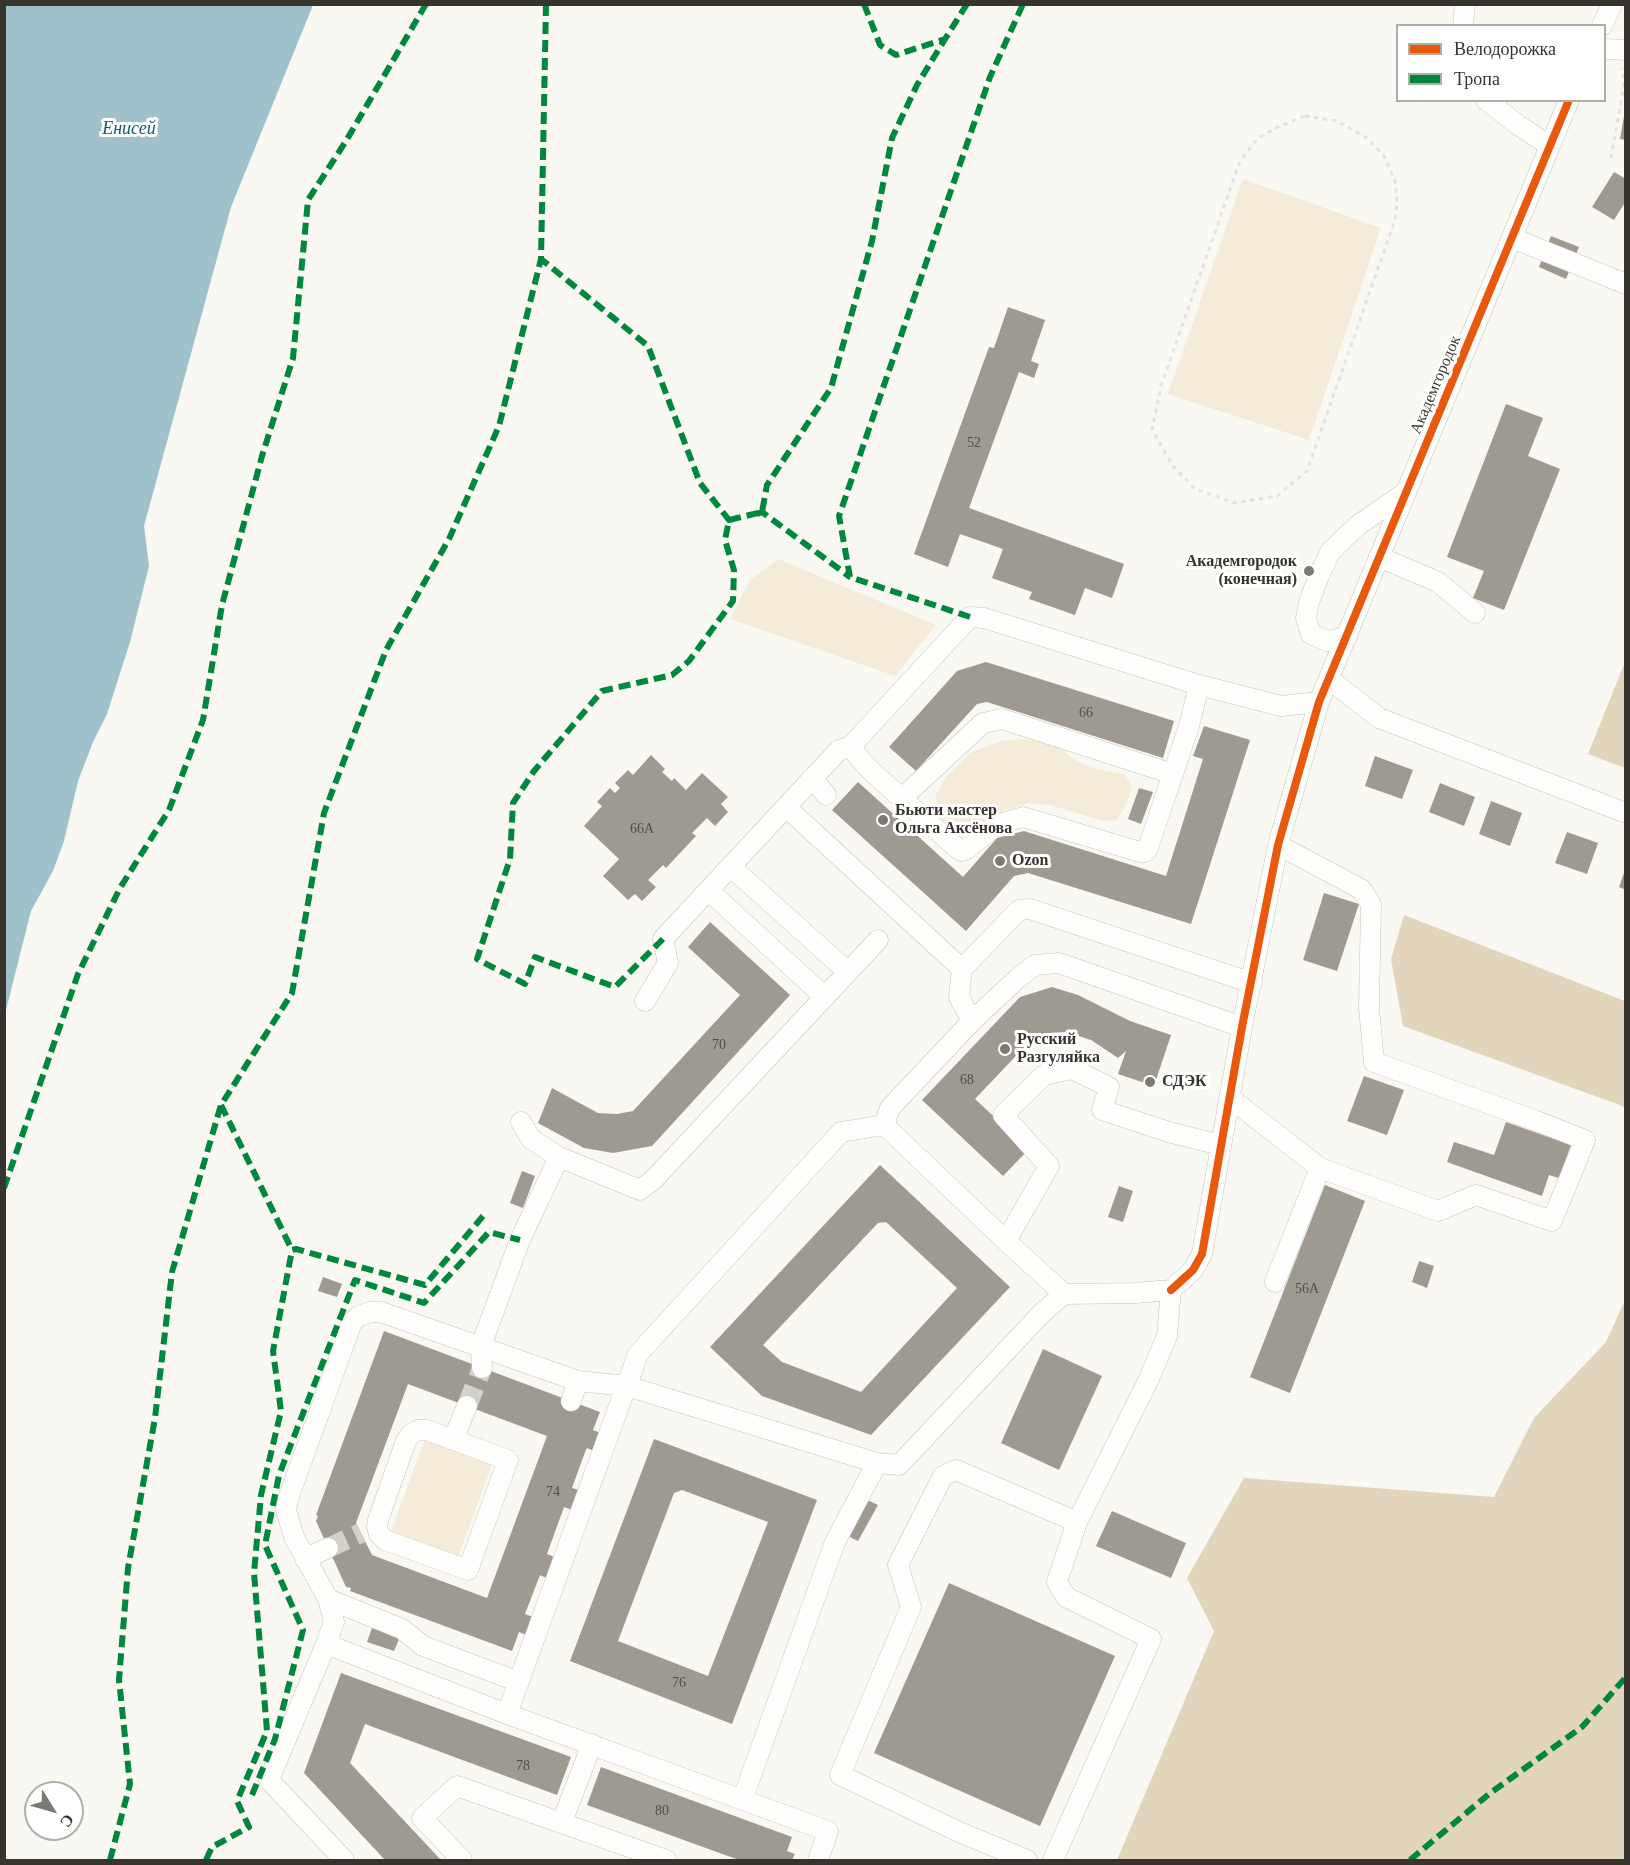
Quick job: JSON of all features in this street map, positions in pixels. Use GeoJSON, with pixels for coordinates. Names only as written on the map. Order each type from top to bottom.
{"type":"FeatureCollection","features":[{"type":"Feature","properties":{"kind":"street"},"geometry":{"type":"LineString","coordinates":[[1463,24],[1465,4]]}},
{"type":"Feature","properties":{"kind":"street"},"geometry":{"type":"LineString","coordinates":[[1603,24],[1612,4]]}},
{"type":"Feature","properties":{"kind":"street"},"geometry":{"type":"LineString","coordinates":[[1489,102],[1550,146]]}},
{"type":"Feature","properties":{"kind":"street","name":"Академгородок"},"geometry":{"type":"LineString","coordinates":[[1171,1290],[1193,1270],[1202,1254],[1242,1027],[1278,845],[1319,702],[1568,102]]}},
{"type":"Feature","properties":{"kind":"street"},"geometry":{"type":"LineString","coordinates":[[1512,238],[1626,284]]}},
{"type":"Feature","properties":{"kind":"street"},"geometry":{"type":"LineString","coordinates":[[1347,637],[1327,641],[1311,634],[1306,618],[1312,593],[1330,552],[1357,526],[1406,492]]}},
{"type":"Feature","properties":{"kind":"street"},"geometry":{"type":"LineString","coordinates":[[1379,557],[1438,582],[1475,614]]}},
{"type":"Feature","properties":{"kind":"street"},"geometry":{"type":"LineString","coordinates":[[645,1001],[668,963],[663,939],[812,778],[839,750],[850,747],[970,617],[984,618],[1199,685],[1281,706],[1319,702]]}},
{"type":"Feature","properties":{"kind":"street"},"geometry":{"type":"LineString","coordinates":[[1329,679],[1379,718],[1626,813]]}},
{"type":"Feature","properties":{"kind":"street"},"geometry":{"type":"LineString","coordinates":[[850,747],[869,769],[901,799],[962,851],[996,825],[1023,817],[1145,852],[1189,726],[1199,685]]}},
{"type":"Feature","properties":{"kind":"street"},"geometry":{"type":"LineString","coordinates":[[901,799],[983,723],[1002,719],[1173,774]]}},
{"type":"Feature","properties":{"kind":"street"},"geometry":{"type":"LineString","coordinates":[[812,778],[826,795]]}},
{"type":"Feature","properties":{"kind":"street"},"geometry":{"type":"LineString","coordinates":[[786,807],[962,969]]}},
{"type":"Feature","properties":{"kind":"street"},"geometry":{"type":"LineString","coordinates":[[1230,1098],[1320,1168],[1438,1211],[1476,1195],[1552,1221],[1585,1140],[1374,1062],[1369,1008],[1371,904],[1361,889],[1278,845]]}},
{"type":"Feature","properties":{"kind":"street"},"geometry":{"type":"LineString","coordinates":[[731,867],[848,972]]}},
{"type":"Feature","properties":{"kind":"street"},"geometry":{"type":"LineString","coordinates":[[709,891],[825,997]]}},
{"type":"Feature","properties":{"kind":"street"},"geometry":{"type":"LineString","coordinates":[[972,1021],[959,997],[962,969],[1019,910],[1030,909],[1252,982]]}},
{"type":"Feature","properties":{"kind":"street"},"geometry":{"type":"LineString","coordinates":[[521,1122],[531,1139],[559,1157],[640,1190],[654,1179],[878,940]]}},
{"type":"Feature","properties":{"kind":"street"},"geometry":{"type":"LineString","coordinates":[[884,1125],[890,1108],[972,1021],[1035,965],[1059,963],[1242,1027]]}},
{"type":"Feature","properties":{"kind":"street"},"geometry":{"type":"LineString","coordinates":[[1006,1241],[1049,1166],[1003,1115],[1044,1075],[1072,1070],[1109,1087],[1102,1110],[1173,1133],[1221,1145]]}},
{"type":"Feature","properties":{"kind":"street"},"geometry":{"type":"LineString","coordinates":[[884,1125],[1064,1294]]}},
{"type":"Feature","properties":{"kind":"street"},"geometry":{"type":"LineString","coordinates":[[507,1714],[638,1354],[841,1132],[884,1125]]}},
{"type":"Feature","properties":{"kind":"street"},"geometry":{"type":"LineString","coordinates":[[482,1368],[481,1346],[520,1240],[559,1157]]}},
{"type":"Feature","properties":{"kind":"street"},"geometry":{"type":"LineString","coordinates":[[1275,1282],[1320,1168]]}},
{"type":"Feature","properties":{"kind":"street"},"geometry":{"type":"LineString","coordinates":[[344,1860],[269,1780],[334,1622],[328,1599],[305,1559],[288,1521],[286,1510],[288,1499],[352,1322],[359,1316],[370,1312],[381,1312],[579,1381],[627,1386],[877,1464],[899,1465],[1042,1313],[1064,1294],[1171,1290],[1167,1336],[1148,1381],[1077,1521],[1058,1582],[1066,1597],[1150,1639],[1053,1860]]}},
{"type":"Feature","properties":{"kind":"street"},"geometry":{"type":"LineString","coordinates":[[571,1401],[579,1381]]}},
{"type":"Feature","properties":{"kind":"street"},"geometry":{"type":"LineString","coordinates":[[453,1440],[467,1406]]}},
{"type":"Feature","properties":{"kind":"street"},"geometry":{"type":"LineString","coordinates":[[418,1430],[427,1430],[453,1440],[508,1460],[468,1570],[385,1540],[369,1529],[411,1434],[418,1430]]}},
{"type":"Feature","properties":{"kind":"street"},"geometry":{"type":"LineString","coordinates":[[743,1798],[836,1542],[877,1464]]}},
{"type":"Feature","properties":{"kind":"street"},"geometry":{"type":"LineString","coordinates":[[1027,1860],[957,1831],[840,1774],[911,1607],[898,1565],[944,1476],[956,1470],[1077,1521]]}},
{"type":"Feature","properties":{"kind":"street"},"geometry":{"type":"LineString","coordinates":[[305,1559],[328,1548]]}},
{"type":"Feature","properties":{"kind":"street"},"geometry":{"type":"LineString","coordinates":[[328,1599],[402,1629],[423,1646],[519,1682]]}},
{"type":"Feature","properties":{"kind":"street"},"geometry":{"type":"LineString","coordinates":[[326,1644],[507,1714],[743,1798],[828,1831],[818,1860]]}},
{"type":"Feature","properties":{"kind":"street"},"geometry":{"type":"LineString","coordinates":[[562,1822],[592,1744]]}},
{"type":"Feature","properties":{"kind":"street"},"geometry":{"type":"LineString","coordinates":[[462,1860],[422,1818],[457,1786],[666,1860]]}},
{"type":"Feature","properties":{"kind":"path"},"geometry":{"type":"LineString","coordinates":[[1611,158],[1624,85],[1615,49]]}},
{"type":"Feature","properties":{"kind":"path"},"geometry":{"type":"LineString","coordinates":[[1305,116],[1336,121],[1367,138],[1384,156],[1395,181],[1397,202],[1395,220],[1307,471],[1277,496],[1235,504],[1195,489],[1173,466],[1152,430],[1161,386],[1240,161],[1258,138],[1278,127],[1305,116]]}},
{"type":"Feature","properties":{"kind":"shaded area"},"geometry":{"type":"Polygon","coordinates":[[[1243,179],[1381,228],[1309,440],[1168,394],[1243,179]]]}},
{"type":"Feature","properties":{"kind":"shaded area"},"geometry":{"type":"Polygon","coordinates":[[[778,559],[936,625],[895,676],[730,619],[750,580],[778,559]]]}},
{"type":"Feature","properties":{"kind":"shaded area"},"geometry":{"type":"Polygon","coordinates":[[[1625,662],[1626,768],[1588,754],[1625,662]]]}},
{"type":"Feature","properties":{"kind":"shaded area"},"geometry":{"type":"Polygon","coordinates":[[[1023,739],[1043,741],[1060,748],[1073,759],[1092,768],[1125,775],[1132,785],[1127,804],[1117,820],[1104,821],[1050,805],[1028,803],[1005,810],[964,832],[947,828],[937,817],[936,795],[946,777],[970,753],[1001,741],[1023,739]]]}},
{"type":"Feature","properties":{"kind":"shaded area"},"geometry":{"type":"Polygon","coordinates":[[[1404,915],[1625,1001],[1625,1107],[1403,1026],[1391,959],[1404,915]]]}},
{"type":"Feature","properties":{"kind":"shaded area"},"geometry":{"type":"Polygon","coordinates":[[[1625,1300],[1625,1860],[1117,1860],[1214,1631],[1187,1578],[1244,1478],[1494,1497],[1534,1418],[1606,1342],[1625,1300]]]}},
{"type":"Feature","properties":{"kind":"shaded area"},"geometry":{"type":"Polygon","coordinates":[[[426,1437],[493,1462],[457,1559],[390,1534],[426,1437]]]}},
{"type":"Feature","properties":{"kind":"water","name":"Енисей"},"geometry":{"type":"Polygon","coordinates":[[[5,4],[313,5],[231,207],[144,526],[149,566],[130,642],[107,714],[78,781],[64,841],[53,871],[31,911],[5,1014],[5,4]]]}},
{"type":"Feature","properties":{"kind":"building"},"geometry":{"type":"Polygon","coordinates":[[[1624,116],[1626,116],[1626,140],[1620,139],[1624,116]]]}},
{"type":"Feature","properties":{"kind":"building"},"geometry":{"type":"Polygon","coordinates":[[[1614,172],[1626,179],[1626,201],[1614,220],[1592,207],[1614,172]]]}},
{"type":"Feature","properties":{"kind":"building"},"geometry":{"type":"Polygon","coordinates":[[[1551,236],[1579,247],[1566,279],[1539,267],[1551,236]]]}},
{"type":"Feature","properties":{"kind":"building"},"geometry":{"type":"Polygon","coordinates":[[[1008,307],[1045,320],[1031,361],[1039,364],[1034,378],[1019,372],[969,508],[1124,564],[1112,598],[1085,588],[1075,615],[1029,599],[1032,592],[992,578],[1003,549],[960,534],[948,567],[914,554],[989,347],[994,348],[1008,307]]]}},
{"type":"Feature","properties":{"kind":"building"},"geometry":{"type":"Polygon","coordinates":[[[1506,404],[1543,418],[1528,456],[1560,469],[1504,610],[1473,598],[1484,571],[1447,557],[1506,404]]]}},
{"type":"Feature","properties":{"kind":"building"},"geometry":{"type":"Polygon","coordinates":[[[986,662],[1174,721],[1163,758],[987,702],[977,704],[916,771],[889,747],[957,671],[986,662]]]}},
{"type":"Feature","properties":{"kind":"building"},"geometry":{"type":"Polygon","coordinates":[[[1204,726],[1250,740],[1191,924],[1028,873],[1014,876],[966,931],[832,810],[858,782],[963,877],[997,838],[1024,831],[1166,876],[1203,759],[1193,756],[1204,726]]]}},
{"type":"Feature","properties":{"kind":"building"},"geometry":{"type":"Polygon","coordinates":[[[651,755],[665,769],[662,772],[672,781],[674,778],[686,790],[702,773],[728,797],[721,804],[728,812],[715,826],[707,818],[692,833],[696,836],[666,868],[663,865],[648,880],[656,887],[642,901],[635,894],[628,900],[603,876],[619,859],[584,826],[602,806],[597,802],[610,788],[615,793],[620,788],[615,783],[628,770],[633,775],[651,755]]]}},
{"type":"Feature","properties":{"kind":"building"},"geometry":{"type":"Polygon","coordinates":[[[1375,756],[1413,770],[1402,799],[1365,786],[1375,756]]]}},
{"type":"Feature","properties":{"kind":"building"},"geometry":{"type":"Polygon","coordinates":[[[1440,783],[1475,797],[1464,826],[1429,812],[1440,783]]]}},
{"type":"Feature","properties":{"kind":"building"},"geometry":{"type":"Polygon","coordinates":[[[1139,788],[1153,792],[1141,824],[1128,819],[1139,788]]]}},
{"type":"Feature","properties":{"kind":"building"},"geometry":{"type":"Polygon","coordinates":[[[1491,801],[1522,813],[1510,846],[1479,834],[1491,801]]]}},
{"type":"Feature","properties":{"kind":"building"},"geometry":{"type":"Polygon","coordinates":[[[1567,832],[1598,843],[1587,874],[1555,863],[1567,832]]]}},
{"type":"Feature","properties":{"kind":"building"},"geometry":{"type":"Polygon","coordinates":[[[1626,870],[1626,890],[1619,887],[1626,870]]]}},
{"type":"Feature","properties":{"kind":"building"},"geometry":{"type":"Polygon","coordinates":[[[1324,893],[1359,904],[1337,971],[1303,960],[1324,893]]]}},
{"type":"Feature","properties":{"kind":"building"},"geometry":{"type":"Polygon","coordinates":[[[710,922],[790,995],[652,1146],[613,1153],[584,1148],[538,1123],[552,1088],[598,1113],[617,1114],[633,1111],[740,995],[688,947],[710,922]]]}},
{"type":"Feature","properties":{"kind":"building"},"geometry":{"type":"Polygon","coordinates":[[[1052,987],[1078,995],[1130,1021],[1171,1035],[1154,1086],[1118,1074],[1126,1051],[1118,1058],[1091,1040],[1066,1032],[1048,1033],[1031,1040],[975,1099],[1029,1149],[1003,1176],[922,1100],[1020,997],[1052,987]]]}},
{"type":"Feature","properties":{"kind":"building"},"geometry":{"type":"Polygon","coordinates":[[[1364,1076],[1404,1090],[1387,1135],[1347,1121],[1364,1076]]]}},
{"type":"Feature","properties":{"kind":"building"},"geometry":{"type":"Polygon","coordinates":[[[1506,1122],[1571,1145],[1559,1178],[1549,1175],[1542,1196],[1447,1162],[1454,1142],[1494,1155],[1506,1122]]]}},
{"type":"Feature","properties":{"kind":"building"},"geometry":{"type":"Polygon","coordinates":[[[880,1165],[1010,1287],[871,1435],[762,1396],[710,1347],[880,1165]],[[886,1222],[878,1223],[763,1345],[782,1362],[861,1392],[957,1288],[886,1222]]]}},
{"type":"Feature","properties":{"kind":"building"},"geometry":{"type":"Polygon","coordinates":[[[522,1171],[535,1176],[523,1208],[510,1203],[522,1171]]]}},
{"type":"Feature","properties":{"kind":"building"},"geometry":{"type":"Polygon","coordinates":[[[1325,1185],[1365,1201],[1290,1393],[1250,1377],[1325,1185]]]}},
{"type":"Feature","properties":{"kind":"building"},"geometry":{"type":"Polygon","coordinates":[[[1119,1186],[1133,1191],[1123,1222],[1108,1217],[1119,1186]]]}},
{"type":"Feature","properties":{"kind":"building"},"geometry":{"type":"Polygon","coordinates":[[[1419,1261],[1434,1266],[1427,1288],[1412,1282],[1419,1261]]]}},
{"type":"Feature","properties":{"kind":"building"},"geometry":{"type":"Polygon","coordinates":[[[323,1277],[342,1284],[337,1297],[318,1291],[323,1277]]]}},
{"type":"Feature","properties":{"kind":"building"},"geometry":{"type":"Polygon","coordinates":[[[384,1331],[600,1412],[593,1430],[601,1433],[594,1451],[587,1448],[585,1452],[572,1488],[579,1490],[572,1510],[564,1507],[547,1554],[554,1557],[546,1578],[540,1575],[525,1614],[533,1617],[526,1635],[519,1632],[512,1651],[350,1591],[351,1588],[346,1587],[316,1521],[318,1516],[316,1515],[384,1331]],[[408,1384],[356,1523],[372,1555],[487,1598],[547,1436],[408,1384]]]}},
{"type":"Feature","properties":{"kind":"building"},"geometry":{"type":"Polygon","coordinates":[[[1043,1349],[1102,1376],[1059,1470],[1001,1443],[1043,1349]]]}},
{"type":"Feature","properties":{"kind":"building"},"geometry":{"type":"Polygon","coordinates":[[[654,1439],[817,1500],[732,1724],[570,1661],[654,1439]],[[682,1490],[674,1493],[618,1641],[708,1676],[768,1522],[682,1490]]]}},
{"type":"Feature","properties":{"kind":"building"},"geometry":{"type":"Polygon","coordinates":[[[865,1499],[878,1505],[858,1541],[846,1535],[865,1499]]]}},
{"type":"Feature","properties":{"kind":"building"},"geometry":{"type":"Polygon","coordinates":[[[1112,1511],[1186,1543],[1171,1578],[1096,1546],[1112,1511]]]}},
{"type":"Feature","properties":{"kind":"building"},"geometry":{"type":"Polygon","coordinates":[[[949,1583],[1115,1656],[1040,1826],[874,1753],[949,1583]]]}},
{"type":"Feature","properties":{"kind":"building"},"geometry":{"type":"Polygon","coordinates":[[[372,1628],[400,1637],[394,1651],[367,1642],[372,1628]]]}},
{"type":"Feature","properties":{"kind":"building"},"geometry":{"type":"Polygon","coordinates":[[[341,1673],[571,1757],[557,1795],[365,1724],[350,1763],[441,1860],[385,1860],[304,1773],[341,1673]]]}},
{"type":"Feature","properties":{"kind":"building"},"geometry":{"type":"Polygon","coordinates":[[[601,1767],[792,1837],[787,1851],[795,1854],[792,1860],[739,1860],[587,1805],[601,1767]]]}},
{"type":"Feature","properties":{"kind":"tunnel"},"geometry":{"type":"LineString","coordinates":[[467,1406],[482,1368]]}},
{"type":"Feature","properties":{"kind":"tunnel"},"geometry":{"type":"LineString","coordinates":[[328,1548],[361,1533]]}},
{"type":"Feature","properties":{"kind":"marked path"},"geometry":{"type":"LineString","coordinates":[[4,1188],[78,974],[120,888],[169,810],[203,720],[222,605],[262,456],[293,358],[308,200],[346,141],[426,4]]}},
{"type":"Feature","properties":{"kind":"marked path"},"geometry":{"type":"LineString","coordinates":[[546,4],[541,259],[648,346],[700,483],[729,520],[733,519]]}},
{"type":"Feature","properties":{"kind":"marked path"},"geometry":{"type":"LineString","coordinates":[[864,4],[880,45],[896,55],[945,39],[967,4]]}},
{"type":"Feature","properties":{"kind":"marked path"},"geometry":{"type":"LineString","coordinates":[[970,617],[850,577],[839,516],[990,77],[1023,4]]}},
{"type":"Feature","properties":{"kind":"marked path"},"geometry":{"type":"LineString","coordinates":[[663,939],[615,987],[535,957],[525,984],[477,959],[510,859],[513,803],[534,771],[602,691],[672,675],[689,661],[733,601],[734,570],[725,540],[729,520],[762,512],[767,485],[831,388],[872,241],[892,138],[917,85],[945,39]]}},
{"type":"Feature","properties":{"kind":"marked path"},"geometry":{"type":"LineString","coordinates":[[110,1860],[130,1784],[119,1680],[128,1568],[155,1418],[172,1272],[221,1105],[292,993],[324,813],[386,650],[449,539],[499,426],[541,259]]}},
{"type":"Feature","properties":{"kind":"marked path"},"geometry":{"type":"LineString","coordinates":[[757,514],[762,512],[850,577]]}},
{"type":"Feature","properties":{"kind":"marked path"},"geometry":{"type":"LineString","coordinates":[[221,1105],[292,1250]]}},
{"type":"Feature","properties":{"kind":"marked path"},"geometry":{"type":"LineString","coordinates":[[206,1860],[212,1847],[249,1827],[237,1801],[267,1731],[254,1573],[261,1495],[281,1411],[273,1351],[292,1250],[296,1249],[425,1285],[483,1216]]}},
{"type":"Feature","properties":{"kind":"marked path"},"geometry":{"type":"LineString","coordinates":[[252,1795],[275,1739],[303,1630],[265,1545],[279,1475],[355,1280],[424,1303],[489,1232],[520,1240]]}},
{"type":"Feature","properties":{"kind":"marked path"},"geometry":{"type":"LineString","coordinates":[[1410,1860],[1489,1794],[1582,1727],[1626,1677]]}},
{"type":"Feature","properties":{"kind":"cycle path"},"geometry":{"type":"LineString","coordinates":[[1171,1290],[1193,1270],[1202,1254],[1242,1027],[1278,845],[1319,702],[1568,102]]}},
{"type":"Feature","properties":{"kind":"place","name":"Академгородок (конечная)"},"geometry":{"type":"Point","coordinates":[1309,571]}},
{"type":"Feature","properties":{"kind":"place","name":"Бьюти мастер Oльга Аксёнова"},"geometry":{"type":"Point","coordinates":[883,820]}},
{"type":"Feature","properties":{"kind":"place","name":"Ozon"},"geometry":{"type":"Point","coordinates":[1000,861]}},
{"type":"Feature","properties":{"kind":"place","name":"Русский Разгуляйка"},"geometry":{"type":"Point","coordinates":[1005,1049]}},
{"type":"Feature","properties":{"kind":"place","name":"СДЭК"},"geometry":{"type":"Point","coordinates":[1150,1082]}}]}
